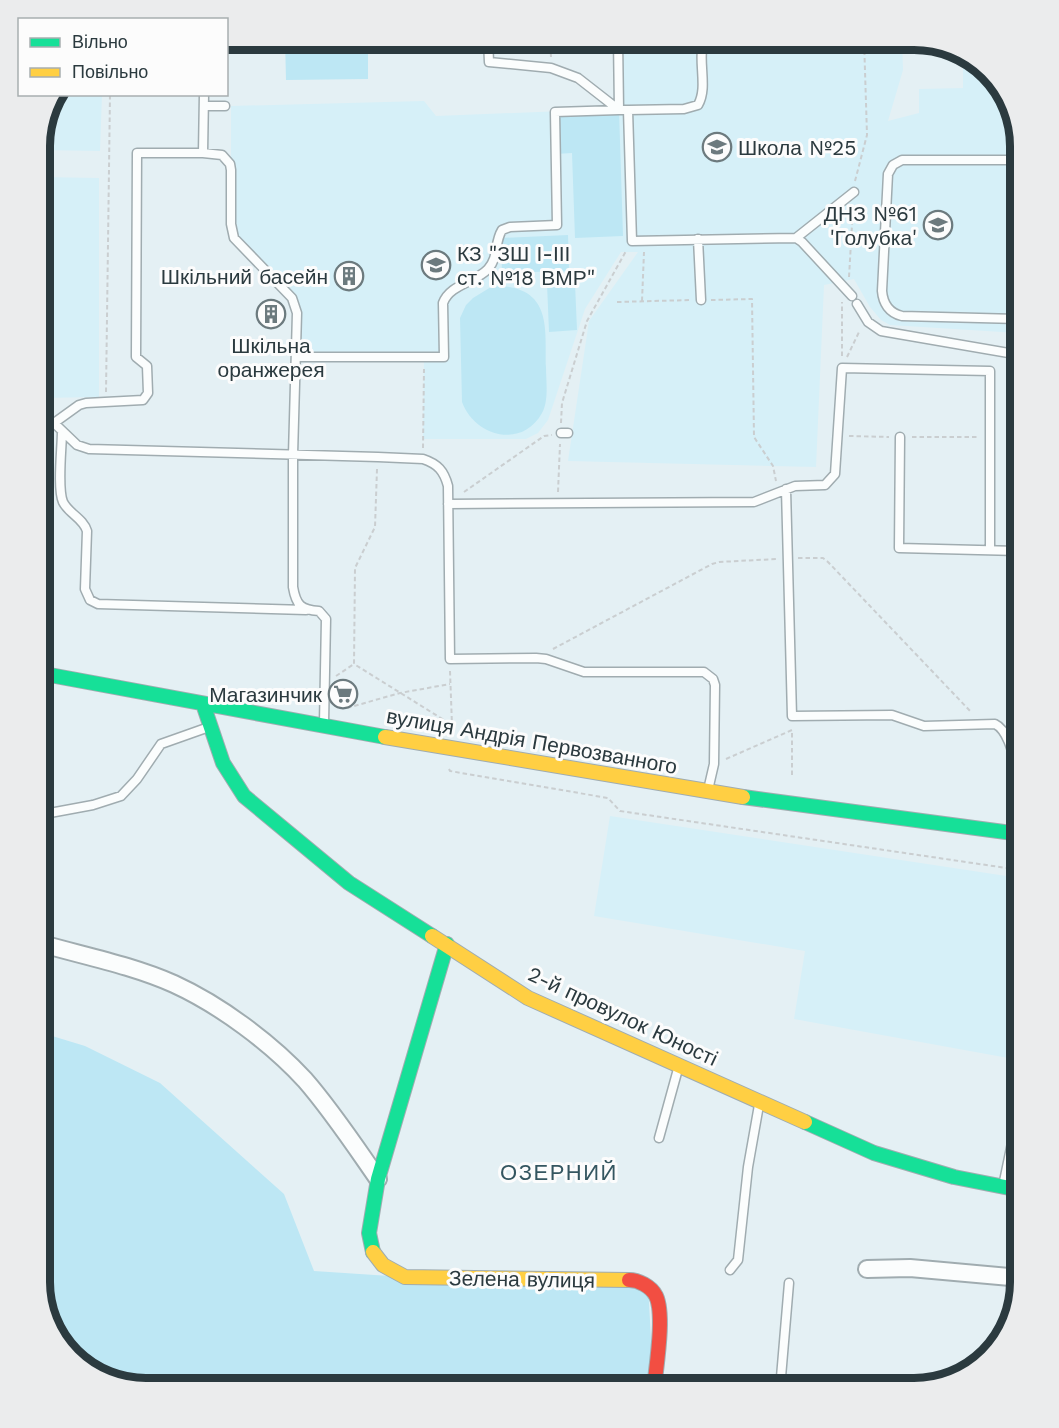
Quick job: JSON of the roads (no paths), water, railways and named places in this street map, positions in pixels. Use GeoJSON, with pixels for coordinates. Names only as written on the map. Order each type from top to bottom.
{"type":"FeatureCollection","features":[{"type":"Feature","properties":{"kind":"street","name":"вулиця Андрія Первозванного"},"geometry":{"type":"LineString","coordinates":[[50,675],[324,726],[708,792],[1010,833]]}},
{"type":"Feature","properties":{"kind":"street","name":"2-й провулок Юності"},"geometry":{"type":"LineString","coordinates":[[203,704],[223,763],[244,796],[349,883],[528,998],[874,1154],[954,1177],[1007,1180],[1010,1182]]}},
{"type":"Feature","properties":{"kind":"street","name":"Зелена вулиця"},"geometry":{"type":"LineString","coordinates":[[447,944],[378,1179],[368,1232],[369,1244],[375,1257],[387,1269],[405,1277],[634,1280],[648,1286],[657,1297],[660,1310],[655,1378]]}},
{"type":"Feature","properties":{"kind":"street"},"geometry":{"type":"LineString","coordinates":[[50,946],[174,984],[223,1012],[290,1064],[337,1121],[378,1179]]}},
{"type":"Feature","properties":{"kind":"street"},"geometry":{"type":"LineString","coordinates":[[867,1269],[910,1268],[1010,1277]]}},
{"type":"Feature","properties":{"kind":"lane"},"geometry":{"type":"LineString","coordinates":[[488,50],[489,62],[551,69],[578,78],[624,110]]}},
{"type":"Feature","properties":{"kind":"lane"},"geometry":{"type":"LineString","coordinates":[[619,50],[632,241],[796,238],[850,294],[866,319],[876,329],[887,333],[1010,353]]}},
{"type":"Feature","properties":{"kind":"lane"},"geometry":{"type":"LineString","coordinates":[[297,357],[444,357],[443,303],[445,298],[449,293],[490,267],[496,257],[502,230],[510,227],[557,225],[555,112],[684,109],[698,105],[702,95],[702,50]]}},
{"type":"Feature","properties":{"kind":"lane"},"geometry":{"type":"LineString","coordinates":[[203,153],[204,96]]}},
{"type":"Feature","properties":{"kind":"lane"},"geometry":{"type":"LineString","coordinates":[[204,106],[225,106]]}},
{"type":"Feature","properties":{"kind":"lane"},"geometry":{"type":"LineString","coordinates":[[50,423],[54,423],[79,405],[143,400],[148,393],[147,366],[136,357],[137,153],[222,155],[230,164],[231,224],[234,238],[292,298],[297,313],[293,455],[293,587],[297,601],[307,610]]}},
{"type":"Feature","properties":{"kind":"lane"},"geometry":{"type":"LineString","coordinates":[[1010,160],[902,160],[893,165],[888,174],[882,291],[887,307],[896,315],[1010,319]]}},
{"type":"Feature","properties":{"kind":"lane"},"geometry":{"type":"LineString","coordinates":[[796,238],[854,192]]}},
{"type":"Feature","properties":{"kind":"lane"},"geometry":{"type":"LineString","coordinates":[[698,239],[701,300]]}},
{"type":"Feature","properties":{"kind":"lane"},"geometry":{"type":"LineString","coordinates":[[448,504],[754,502],[795,486],[825,485],[835,474],[842,369],[990,371],[990,550]]}},
{"type":"Feature","properties":{"kind":"lane"},"geometry":{"type":"LineString","coordinates":[[54,423],[77,446],[89,449],[423,459],[438,466],[448,486],[450,659],[536,658],[584,672],[682,671],[709,674],[715,685],[714,764],[708,792]]}},
{"type":"Feature","properties":{"kind":"lane"},"geometry":{"type":"LineString","coordinates":[[62,431],[61,493],[66,506],[85,525],[87,531],[85,589],[90,600],[98,604],[319,611],[326,619],[324,726]]}},
{"type":"Feature","properties":{"kind":"lane"},"geometry":{"type":"LineString","coordinates":[[900,437],[899,549],[1010,551]]}},
{"type":"Feature","properties":{"kind":"lane"},"geometry":{"type":"LineString","coordinates":[[782,491],[787,558],[792,716],[892,714],[924,726],[995,724],[1001,727],[1006,734],[1010,747]]}},
{"type":"Feature","properties":{"kind":"lane"},"geometry":{"type":"LineString","coordinates":[[50,813],[93,805],[121,796],[137,779],[161,744],[209,727]]}},
{"type":"Feature","properties":{"kind":"lane"},"geometry":{"type":"LineString","coordinates":[[659,1138],[678,1065]]}},
{"type":"Feature","properties":{"kind":"lane"},"geometry":{"type":"LineString","coordinates":[[730,1270],[738,1260],[748,1167],[760,1102]]}},
{"type":"Feature","properties":{"kind":"lane"},"geometry":{"type":"LineString","coordinates":[[1007,1180],[1010,1162]]}},
{"type":"Feature","properties":{"kind":"lane"},"geometry":{"type":"LineString","coordinates":[[781,1378],[789,1283]]}},
{"type":"Feature","properties":{"kind":"place","name":"Школа №25"},"geometry":{"type":"Point","coordinates":[717,147]}},
{"type":"Feature","properties":{"kind":"place","name":"ДНЗ №61 'Голубка'"},"geometry":{"type":"Point","coordinates":[938,225]}},
{"type":"Feature","properties":{"kind":"place","name":"КЗ \"ЗШ І-ІІІ ст. №18 ВМР\""},"geometry":{"type":"Point","coordinates":[436,265]}},
{"type":"Feature","properties":{"kind":"place","name":"Шкільний басейн"},"geometry":{"type":"Point","coordinates":[349,276]}},
{"type":"Feature","properties":{"kind":"place","name":"Шкільна оранжерея"},"geometry":{"type":"Point","coordinates":[271,314]}},
{"type":"Feature","properties":{"kind":"place","name":"Магазинчик"},"geometry":{"type":"Point","coordinates":[343,694]}},
{"type":"Feature","properties":{"kind":"district","name":"ОЗЕРНИЙ"},"geometry":{"type":"Point","coordinates":[559,1172]}}]}
